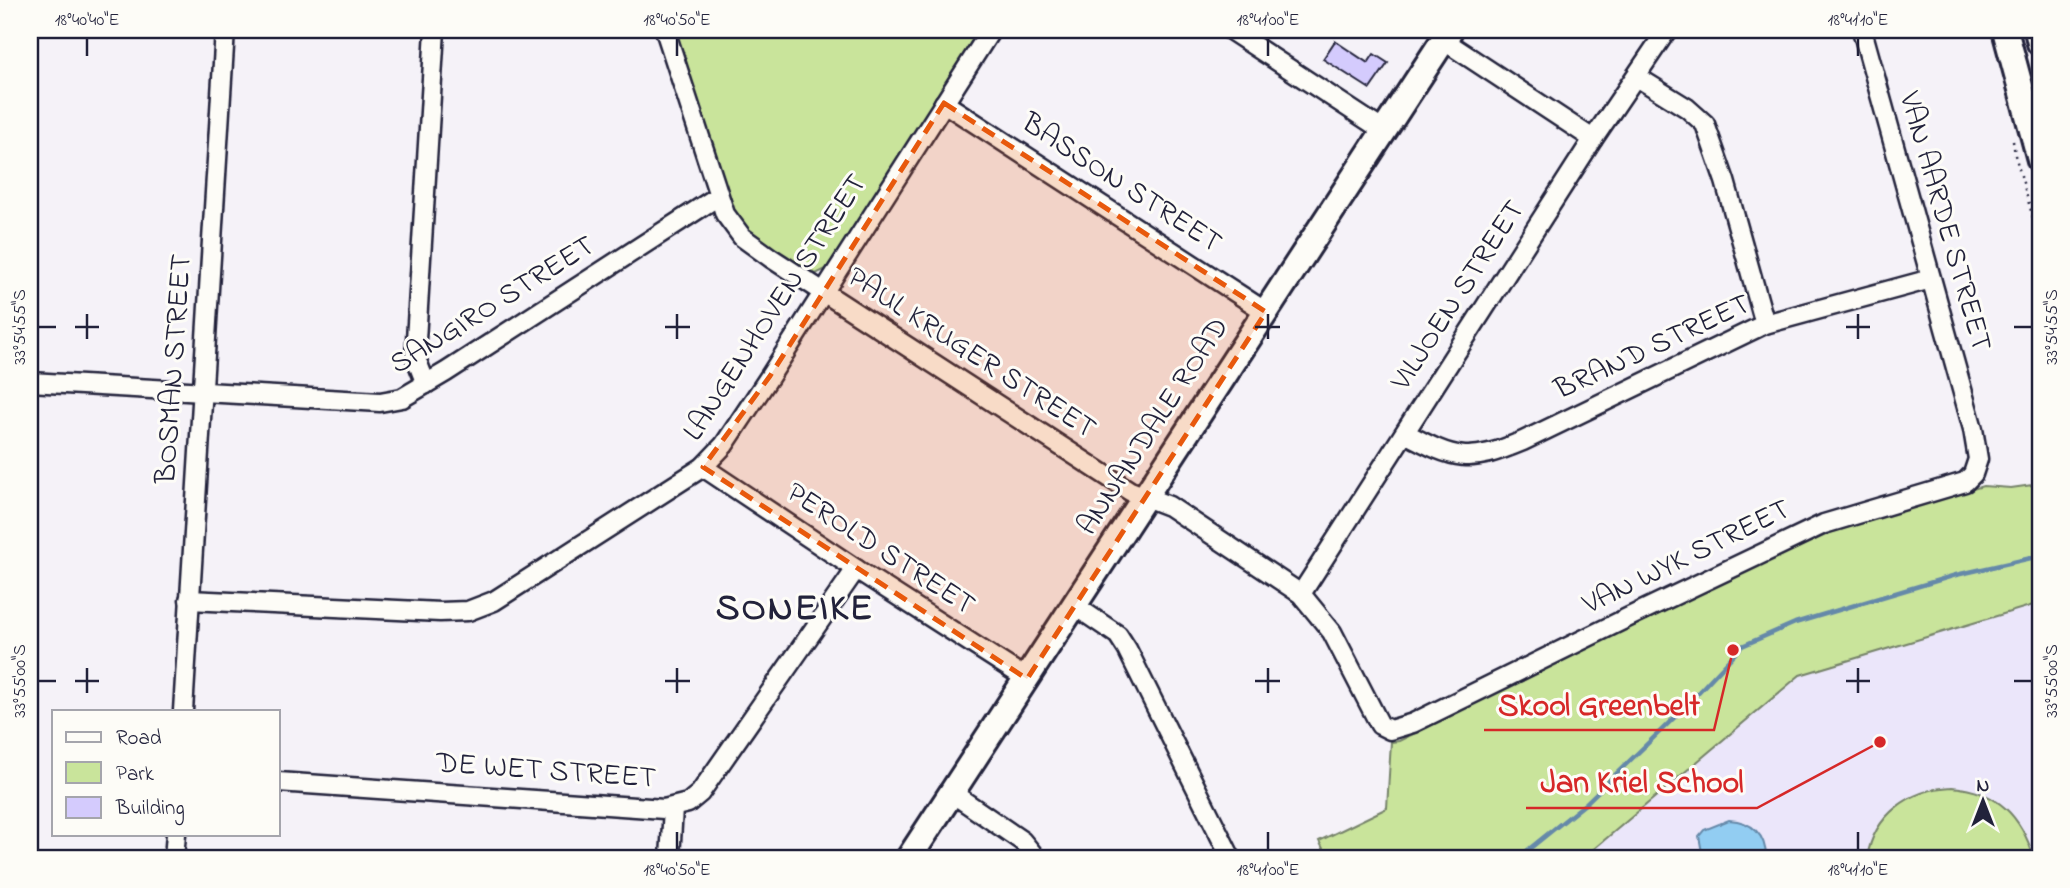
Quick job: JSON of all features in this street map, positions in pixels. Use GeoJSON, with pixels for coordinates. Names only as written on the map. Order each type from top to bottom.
{"type":"FeatureCollection","features":[{"type":"Feature","properties":{"kind":"street","name":"BOSMAN STREET"},"geometry":{"type":"LineString","coordinates":[[183,710],[225,30]]}},
{"type":"Feature","properties":{"kind":"street"},"geometry":{"type":"LineString","coordinates":[[426,384],[415,356],[435,30]]}},
{"type":"Feature","properties":{"kind":"street","name":"PAUL KRUGER STREET"},"geometry":{"type":"LineString","coordinates":[[665,30],[717,197],[729,222],[742,237],[1130,491],[1169,506],[1301,594],[1332,632],[1380,724],[1390,730]]}},
{"type":"Feature","properties":{"kind":"street","name":"LANGENHOVEN STREET"},"geometry":{"type":"LineString","coordinates":[[189,600],[440,612],[468,611],[494,601],[703,467],[738,425],[991,30]]}},
{"type":"Feature","properties":{"kind":"street"},"geometry":{"type":"LineString","coordinates":[[1230,30],[1384,131]]}},
{"type":"Feature","properties":{"kind":"street","name":"VILJOEN STREET"},"geometry":{"type":"LineString","coordinates":[[1301,594],[1593,139],[1667,30]]}},
{"type":"Feature","properties":{"kind":"street","name":"VAN AARDE STREET"},"geometry":{"type":"LineString","coordinates":[[1862,30],[1973,429]]}},
{"type":"Feature","properties":{"kind":"street"},"geometry":{"type":"LineString","coordinates":[[2005,30],[2040,160]]}},
{"type":"Feature","properties":{"kind":"street"},"geometry":{"type":"LineString","coordinates":[[2036,30],[2040,43]]}},
{"type":"Feature","properties":{"kind":"street"},"geometry":{"type":"LineString","coordinates":[[1447,35],[1593,139]]}},
{"type":"Feature","properties":{"kind":"street","name":"ANNANDALE ROAD"},"geometry":{"type":"LineString","coordinates":[[909,858],[1447,35]]}},
{"type":"Feature","properties":{"kind":"street"},"geometry":{"type":"LineString","coordinates":[[1637,76],[1688,108],[1705,124],[1725,181],[1765,324]]}},
{"type":"Feature","properties":{"kind":"street","name":"BASSON STREET"},"geometry":{"type":"LineString","coordinates":[[944,103],[1266,312]]}},
{"type":"Feature","properties":{"kind":"street","name":"SANGIRO STREET"},"geometry":{"type":"LineString","coordinates":[[30,382],[388,402],[402,398],[426,384],[717,197]]}},
{"type":"Feature","properties":{"kind":"street","name":"BRAND STREET"},"geometry":{"type":"LineString","coordinates":[[1405,433],[1443,453],[1458,456],[1495,453],[1765,324],[1931,279]]}},
{"type":"Feature","properties":{"kind":"street","name":"VAN WYK STREET"},"geometry":{"type":"LineString","coordinates":[[1390,730],[1413,723],[1824,524],[1965,482],[1973,474],[1978,459],[1973,429]]}},
{"type":"Feature","properties":{"kind":"street","name":"PEROLD STREET"},"geometry":{"type":"LineString","coordinates":[[703,467],[1027,679]]}},
{"type":"Feature","properties":{"kind":"street","name":"DE WET STREET"},"geometry":{"type":"LineString","coordinates":[[280,782],[673,808],[688,803],[700,793],[856,569]]}},
{"type":"Feature","properties":{"kind":"street"},"geometry":{"type":"LineString","coordinates":[[1075,606],[1118,635],[1127,649],[1231,858]]}},
{"type":"Feature","properties":{"kind":"street"},"geometry":{"type":"LineString","coordinates":[[952,793],[1022,841],[1036,858]]}},
{"type":"Feature","properties":{"kind":"street"},"geometry":{"type":"LineString","coordinates":[[670,858],[673,808]]}},
{"type":"Feature","properties":{"kind":"street"},"geometry":{"type":"LineString","coordinates":[[174,858],[176,836]]}},
{"type":"Feature","properties":{"kind":"highlighted area"},"geometry":{"type":"Polygon","coordinates":[[[944,103],[1266,312],[1027,679],[703,467],[770,376],[944,103]]]}},
{"type":"Feature","properties":{"kind":"shaded area"},"geometry":{"type":"Polygon","coordinates":[[[2040,603],[2040,858],[1583,858],[1800,675],[2040,603]]]}},
{"type":"Feature","properties":{"kind":"green space"},"geometry":{"type":"Polygon","coordinates":[[[675,30],[981,30],[826,269],[816,274],[807,271],[744,229],[730,207],[675,30]]]}},
{"type":"Feature","properties":{"kind":"green space"},"geometry":{"type":"Polygon","coordinates":[[[2040,484],[2040,603],[1800,675],[1583,858],[1328,858],[1319,841],[1387,808],[1391,742],[1399,741],[1831,530],[1983,486],[2011,488],[2040,484]]]}},
{"type":"Feature","properties":{"kind":"green space"},"geometry":{"type":"Polygon","coordinates":[[[1952,787],[1982,794],[2005,808],[2022,830],[2034,858],[1867,858],[1877,829],[1896,807],[1922,793],[1952,787]]]}},
{"type":"Feature","properties":{"kind":"water"},"geometry":{"type":"Polygon","coordinates":[[[1729,820],[1744,823],[1756,831],[1763,842],[1766,858],[1703,858],[1699,836],[1704,830],[1729,820]]]}},
{"type":"Feature","properties":{"kind":"building"},"geometry":{"type":"Polygon","coordinates":[[[1335,41],[1368,63],[1374,54],[1388,63],[1370,89],[1323,59],[1335,41]]]}},
{"type":"Feature","properties":{"kind":"waterway"},"geometry":{"type":"LineString","coordinates":[[1518,858],[1585,804],[1675,717],[1742,646],[1795,623],[1956,575],[2040,556]]}},
{"type":"Feature","properties":{"kind":"place","name":"Skool Greenbelt"},"geometry":{"type":"Point","coordinates":[1733,650]}},
{"type":"Feature","properties":{"kind":"place","name":"Jan Kriel School"},"geometry":{"type":"Point","coordinates":[1880,742]}},
{"type":"Feature","properties":{"kind":"district","name":"SONEIKE"},"geometry":{"type":"Point","coordinates":[795,610]}}]}
